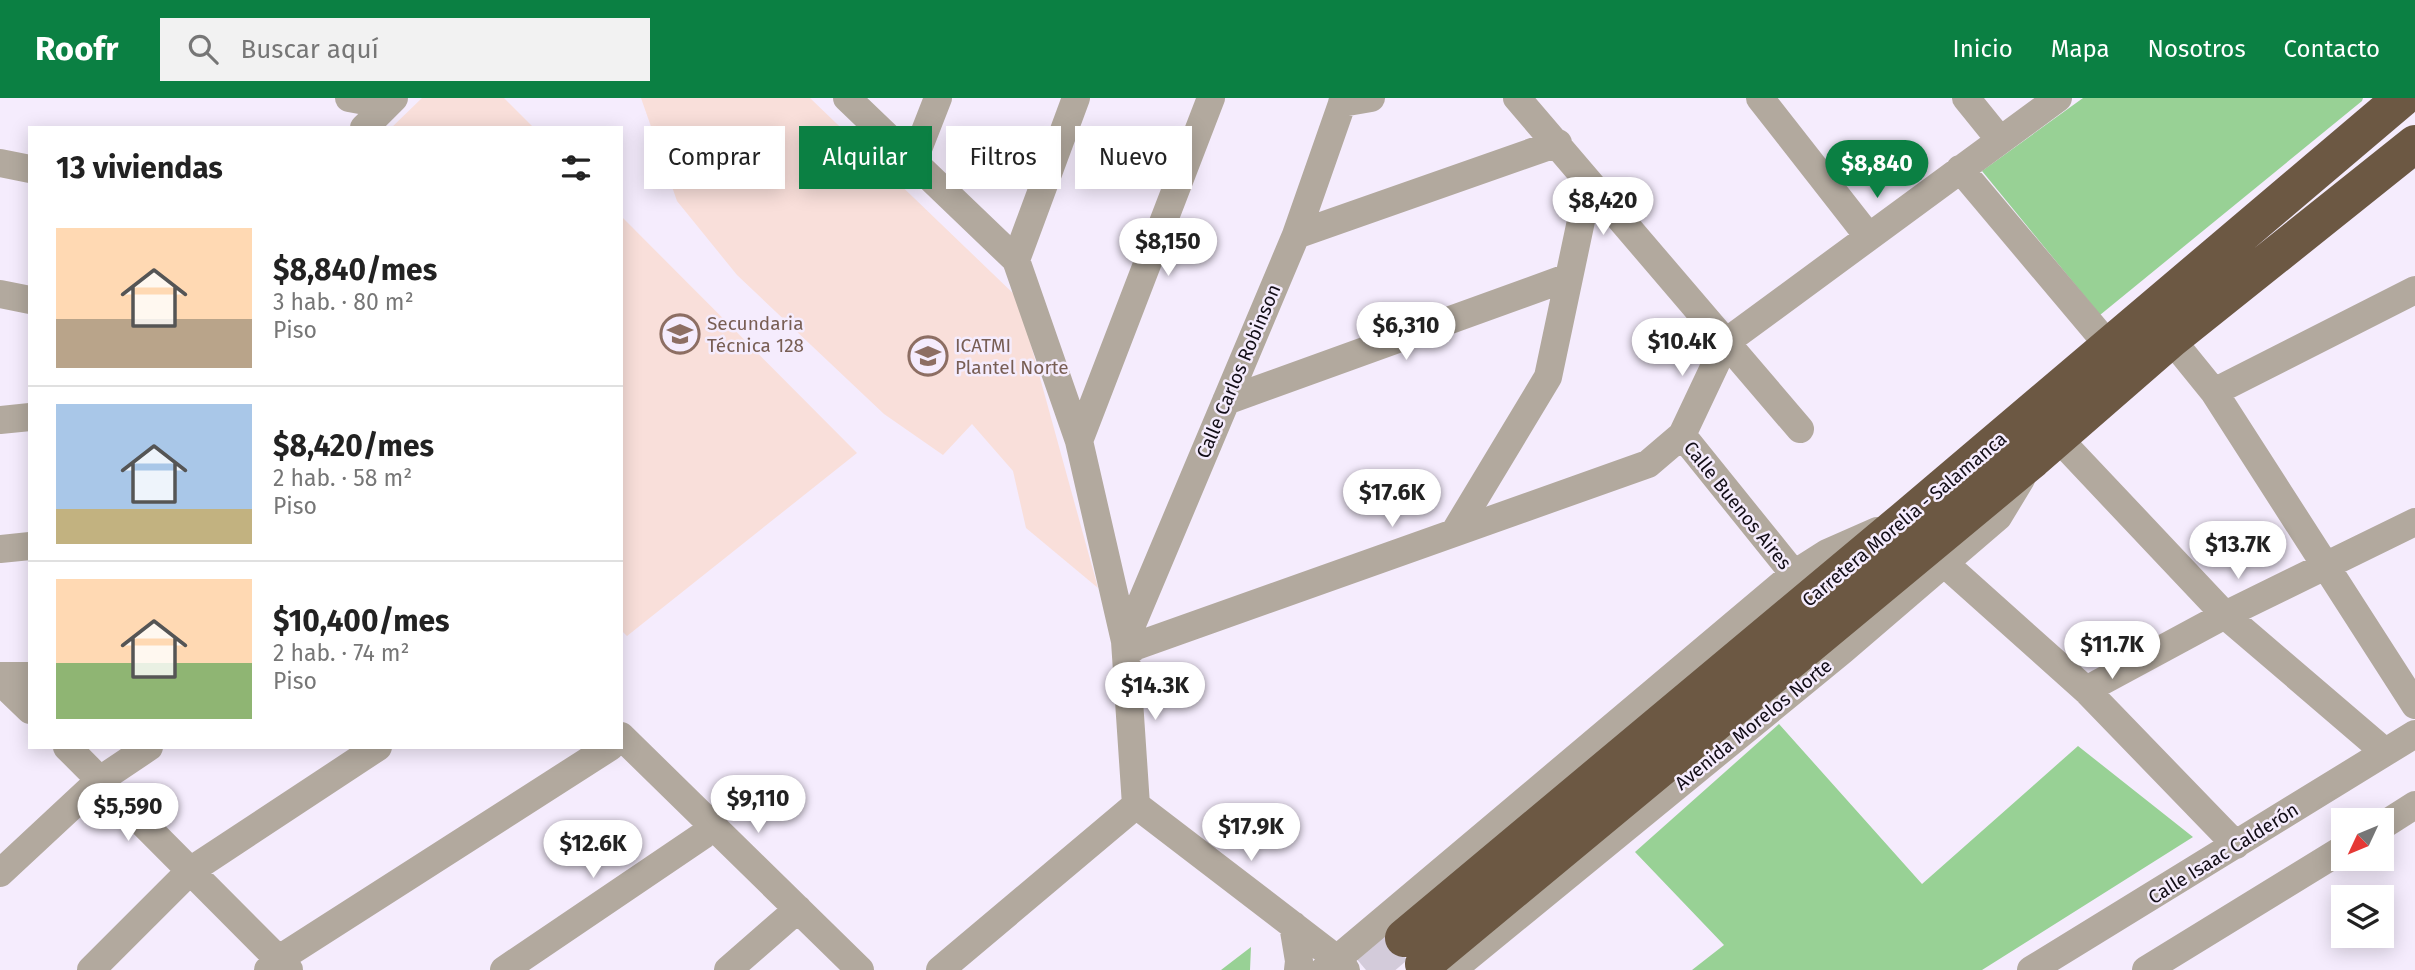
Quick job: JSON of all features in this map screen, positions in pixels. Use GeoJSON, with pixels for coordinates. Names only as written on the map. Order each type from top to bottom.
{"type":"FeatureCollection","features":[{"type":"Feature","properties":{"kind":"highway","name":"Carretera Morelia - Salamanca"},"geometry":{"type":"LineString","coordinates":[[1447,959],[1903,521],[2402,98]]}},
{"type":"Feature","properties":{"kind":"highway","name":"Carretera Morelia - Salamanca"},"geometry":{"type":"LineString","coordinates":[[1447,959],[2046,449],[2171,339],[2415,144]]}},
{"type":"Feature","properties":{"kind":"street"},"geometry":{"type":"LineString","coordinates":[[349,98],[391,101]]}},
{"type":"Feature","properties":{"kind":"street"},"geometry":{"type":"LineString","coordinates":[[847,98],[876,126]]}},
{"type":"Feature","properties":{"kind":"street"},"geometry":{"type":"LineString","coordinates":[[927,126],[938,98]]}},
{"type":"Feature","properties":{"kind":"street"},"geometry":{"type":"LineString","coordinates":[[1016,260],[1076,98]]}},
{"type":"Feature","properties":{"kind":"street"},"geometry":{"type":"LineString","coordinates":[[1079,441],[1211,98]]}},
{"type":"Feature","properties":{"kind":"street"},"geometry":{"type":"LineString","coordinates":[[1343,101],[1371,98]]}},
{"type":"Feature","properties":{"kind":"street"},"geometry":{"type":"LineString","coordinates":[[1517,98],[1800,429]]}},
{"type":"Feature","properties":{"kind":"street"},"geometry":{"type":"LineString","coordinates":[[1760,98],[1868,236]]}},
{"type":"Feature","properties":{"kind":"street"},"geometry":{"type":"LineString","coordinates":[[1966,98],[2000,140]]}},
{"type":"Feature","properties":{"kind":"street"},"geometry":{"type":"LineString","coordinates":[[1125,647],[1136,646],[1648,464],[1682,435],[1726,342],[2057,98]]}},
{"type":"Feature","properties":{"kind":"street"},"geometry":{"type":"LineString","coordinates":[[366,126],[391,101]]}},
{"type":"Feature","properties":{"kind":"street","name":"Calle Carlos Robinson"},"geometry":{"type":"LineString","coordinates":[[1125,647],[1296,235],[1343,101]]}},
{"type":"Feature","properties":{"kind":"street"},"geometry":{"type":"LineString","coordinates":[[1296,235],[1558,144]]}},
{"type":"Feature","properties":{"kind":"street"},"geometry":{"type":"LineString","coordinates":[[0,163],[28,169]]}},
{"type":"Feature","properties":{"kind":"street"},"geometry":{"type":"LineString","coordinates":[[1960,169],[2109,346]]}},
{"type":"Feature","properties":{"kind":"street"},"geometry":{"type":"LineString","coordinates":[[932,180],[1016,260],[1079,441],[1125,647],[1136,805],[1293,925],[1336,966],[1794,574],[1827,552],[1903,521]]}},
{"type":"Feature","properties":{"kind":"street"},"geometry":{"type":"LineString","coordinates":[[1454,533],[1548,377],[1589,183]]}},
{"type":"Feature","properties":{"kind":"street"},"geometry":{"type":"LineString","coordinates":[[1226,401],[1569,277]]}},
{"type":"Feature","properties":{"kind":"street"},"geometry":{"type":"LineString","coordinates":[[2214,392],[2415,290]]}},
{"type":"Feature","properties":{"kind":"street"},"geometry":{"type":"LineString","coordinates":[[0,294],[28,300]]}},
{"type":"Feature","properties":{"kind":"street"},"geometry":{"type":"LineString","coordinates":[[2171,339],[2214,392],[2415,705]]}},
{"type":"Feature","properties":{"kind":"street"},"geometry":{"type":"LineString","coordinates":[[0,419],[28,417]]}},
{"type":"Feature","properties":{"kind":"street","name":"Calle Buenos Aires"},"geometry":{"type":"LineString","coordinates":[[1682,435],[1794,574]]}},
{"type":"Feature","properties":{"kind":"street"},"geometry":{"type":"LineString","coordinates":[[2046,449],[2225,615],[2385,752]]}},
{"type":"Feature","properties":{"kind":"street","name":"Avenida Morelos Norte"},"geometry":{"type":"LineString","coordinates":[[1447,959],[1843,650],[1998,517],[2046,449]]}},
{"type":"Feature","properties":{"kind":"street"},"geometry":{"type":"LineString","coordinates":[[2086,690],[2225,615],[2415,522]]}},
{"type":"Feature","properties":{"kind":"street"},"geometry":{"type":"LineString","coordinates":[[0,549],[28,546]]}},
{"type":"Feature","properties":{"kind":"street"},"geometry":{"type":"LineString","coordinates":[[1944,563],[2086,690],[2236,845]]}},
{"type":"Feature","properties":{"kind":"street"},"geometry":{"type":"LineString","coordinates":[[0,678],[28,676]]}},
{"type":"Feature","properties":{"kind":"street"},"geometry":{"type":"LineString","coordinates":[[0,678],[28,708]]}},
{"type":"Feature","properties":{"kind":"street","name":"Calle Isaac Calderón"},"geometry":{"type":"LineString","coordinates":[[2031,970],[2415,734]]}},
{"type":"Feature","properties":{"kind":"street"},"geometry":{"type":"LineString","coordinates":[[623,738],[860,970]]}},
{"type":"Feature","properties":{"kind":"street"},"geometry":{"type":"LineString","coordinates":[[69,749],[191,872],[279,966],[607,749]]}},
{"type":"Feature","properties":{"kind":"street"},"geometry":{"type":"LineString","coordinates":[[0,873],[100,780],[146,749]]}},
{"type":"Feature","properties":{"kind":"street"},"geometry":{"type":"LineString","coordinates":[[91,970],[191,872],[375,749]]}},
{"type":"Feature","properties":{"kind":"street"},"geometry":{"type":"LineString","coordinates":[[940,970],[1136,805]]}},
{"type":"Feature","properties":{"kind":"street"},"geometry":{"type":"LineString","coordinates":[[2394,818],[2415,805]]}},
{"type":"Feature","properties":{"kind":"street"},"geometry":{"type":"LineString","coordinates":[[504,970],[702,836],[712,825]]}},
{"type":"Feature","properties":{"kind":"street"},"geometry":{"type":"LineString","coordinates":[[2146,970],[2331,856]]}},
{"type":"Feature","properties":{"kind":"street"},"geometry":{"type":"LineString","coordinates":[[728,970],[798,909]]}},
{"type":"Feature","properties":{"kind":"street"},"geometry":{"type":"LineString","coordinates":[[1293,925],[1298,970]]}},
{"type":"Feature","properties":{"kind":"shaded area"},"geometry":{"type":"Polygon","coordinates":[[[422,98],[504,98],[532,126],[393,126],[422,98]]]}},
{"type":"Feature","properties":{"kind":"shaded area","name":"ICATMI Plantel Norte"},"geometry":{"type":"Polygon","coordinates":[[[641,98],[810,98],[839,126],[799,126],[799,189],[905,189],[1018,298],[1098,588],[1026,528],[1013,471],[972,424],[943,455],[884,414],[737,275],[677,201],[673,189],[785,189],[785,126],[651,126],[641,98]]]}},
{"type":"Feature","properties":{"kind":"shaded area","name":"Secundaria Técnica 128"},"geometry":{"type":"Polygon","coordinates":[[[623,218],[857,453],[627,636],[623,632],[623,218]]]}},
{"type":"Feature","properties":{"kind":"green space"},"geometry":{"type":"Polygon","coordinates":[[[2083,98],[2363,98],[2100,315],[1982,171],[2083,98]]]}},
{"type":"Feature","properties":{"kind":"green space"},"geometry":{"type":"Polygon","coordinates":[[[1779,724],[1922,884],[2078,746],[2193,837],[1982,970],[1692,970],[1724,945],[1635,852],[1779,724]]]}},
{"type":"Feature","properties":{"kind":"green space"},"geometry":{"type":"Polygon","coordinates":[[[1251,947],[1250,970],[1221,970],[1251,947]]]}},
{"type":"Feature","properties":{"kind":"tunnel"},"geometry":{"type":"LineString","coordinates":[[1366,970],[1404,938]]}},
{"type":"Feature","properties":{"kind":"place","name":"Secundaria Técnica 128"},"geometry":{"type":"Point","coordinates":[680,334]}},
{"type":"Feature","properties":{"kind":"place","name":"ICATMI Plantel Norte"},"geometry":{"type":"Point","coordinates":[928,356]}}]}
